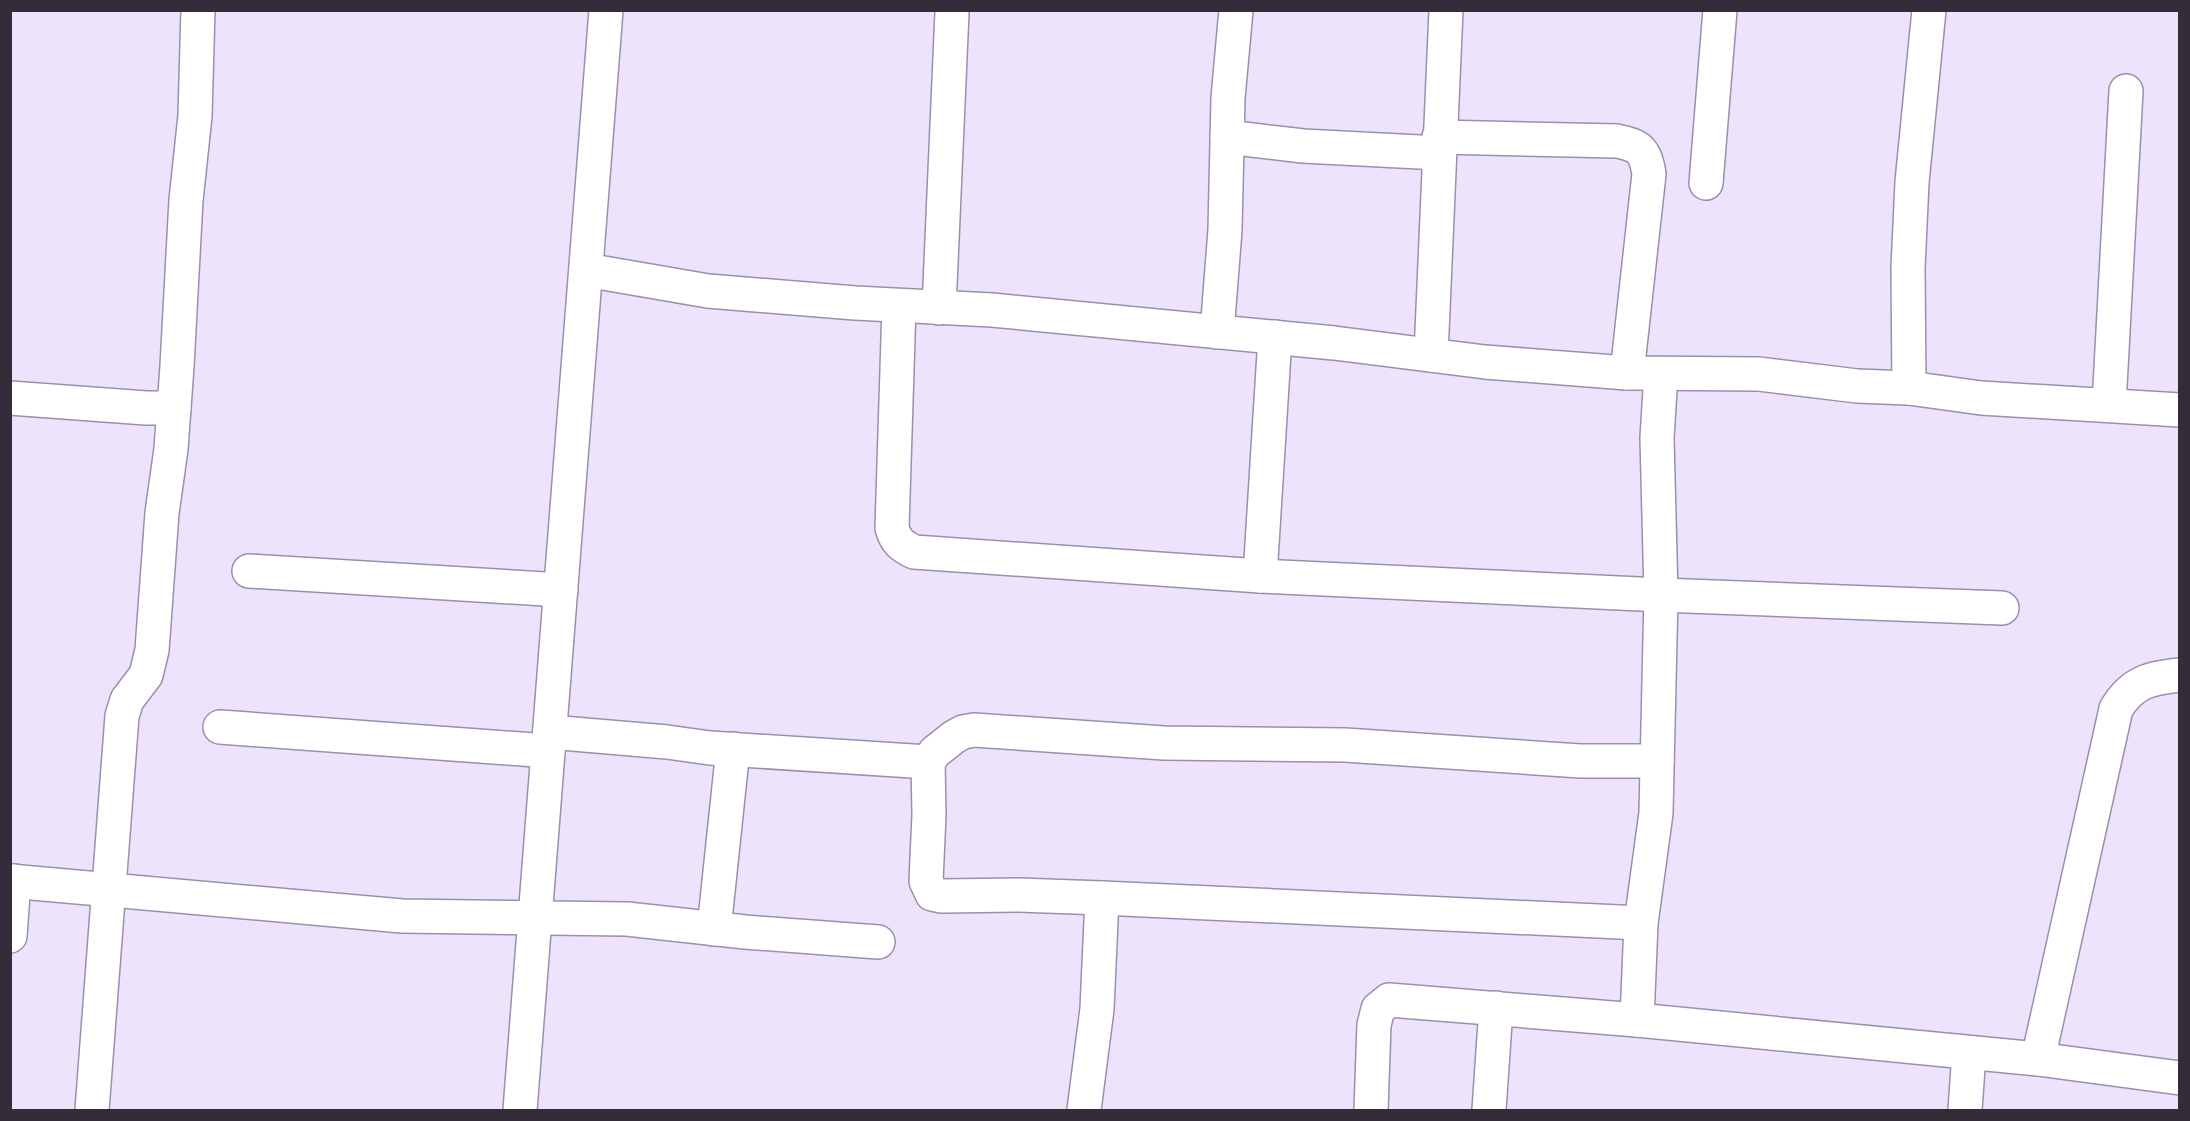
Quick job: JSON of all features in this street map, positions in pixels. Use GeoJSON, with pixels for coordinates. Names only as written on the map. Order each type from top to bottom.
{"type":"FeatureCollection","features":[{"type":"Feature","properties":{"kind":"street"},"geometry":{"type":"LineString","coordinates":[[92,1110],[122,716],[127,700],[146,675],[151,657],[162,513],[174,408],[186,200],[195,116],[198,10]]}},
{"type":"Feature","properties":{"kind":"street"},"geometry":{"type":"LineString","coordinates":[[520,1110],[606,10]]}},
{"type":"Feature","properties":{"kind":"street"},"geometry":{"type":"LineString","coordinates":[[1217,332],[1225,230],[1228,98],[1236,10]]}},
{"type":"Feature","properties":{"kind":"street"},"geometry":{"type":"LineString","coordinates":[[1431,355],[1446,10]]}},
{"type":"Feature","properties":{"kind":"street"},"geometry":{"type":"LineString","coordinates":[[1706,183],[1720,10]]}},
{"type":"Feature","properties":{"kind":"street"},"geometry":{"type":"LineString","coordinates":[[1909,388],[1908,268],[1912,183],[1929,10]]}},
{"type":"Feature","properties":{"kind":"street"},"geometry":{"type":"LineString","coordinates":[[939,308],[952,12]]}},
{"type":"Feature","properties":{"kind":"street"},"geometry":{"type":"LineString","coordinates":[[2109,405],[2126,91]]}},
{"type":"Feature","properties":{"kind":"street"},"geometry":{"type":"LineString","coordinates":[[1227,137],[1303,146],[1617,141],[1633,145],[1642,151],[1647,161],[1649,174],[1627,373]]}},
{"type":"Feature","properties":{"kind":"street"},"geometry":{"type":"LineString","coordinates":[[585,270],[708,291],[899,306],[992,310],[1275,337],[1485,362],[1627,373],[1759,374],[1857,386],[1909,388],[1981,398],[2180,410]]}},
{"type":"Feature","properties":{"kind":"street"},"geometry":{"type":"LineString","coordinates":[[899,306],[892,528],[894,537],[901,545],[914,552],[1260,576],[2002,608]]}},
{"type":"Feature","properties":{"kind":"street"},"geometry":{"type":"LineString","coordinates":[[1260,576],[1275,337]]}},
{"type":"Feature","properties":{"kind":"street"},"geometry":{"type":"LineString","coordinates":[[1637,1020],[1641,923],[1656,813],[1661,595],[1657,438],[1661,374]]}},
{"type":"Feature","properties":{"kind":"street"},"geometry":{"type":"LineString","coordinates":[[10,398],[174,408]]}},
{"type":"Feature","properties":{"kind":"street"},"geometry":{"type":"LineString","coordinates":[[249,571],[561,590]]}},
{"type":"Feature","properties":{"kind":"street"},"geometry":{"type":"LineString","coordinates":[[2038,1059],[2116,709],[2124,696],[2136,686],[2153,679],[2180,675]]}},
{"type":"Feature","properties":{"kind":"street"},"geometry":{"type":"LineString","coordinates":[[220,727],[733,749],[928,762]]}},
{"type":"Feature","properties":{"kind":"street"},"geometry":{"type":"LineString","coordinates":[[1641,923],[1102,898],[932,894],[926,881],[929,815],[928,762],[954,737],[974,730],[1164,743],[1345,745],[1580,761],[1657,761]]}},
{"type":"Feature","properties":{"kind":"street"},"geometry":{"type":"LineString","coordinates":[[714,929],[733,749]]}},
{"type":"Feature","properties":{"kind":"street"},"geometry":{"type":"LineString","coordinates":[[10,936],[12,881],[402,916],[627,919],[714,929],[878,942]]}},
{"type":"Feature","properties":{"kind":"street"},"geometry":{"type":"LineString","coordinates":[[1084,1110],[1097,1009],[1102,898]]}},
{"type":"Feature","properties":{"kind":"street"},"geometry":{"type":"LineString","coordinates":[[1371,1110],[1374,1025],[1378,1009],[1389,1000],[1637,1020],[2038,1059],[2180,1078]]}},
{"type":"Feature","properties":{"kind":"street"},"geometry":{"type":"LineString","coordinates":[[1490,1110],[1496,1008]]}},
{"type":"Feature","properties":{"kind":"street"},"geometry":{"type":"LineString","coordinates":[[1965,1110],[1969,1053]]}}]}
